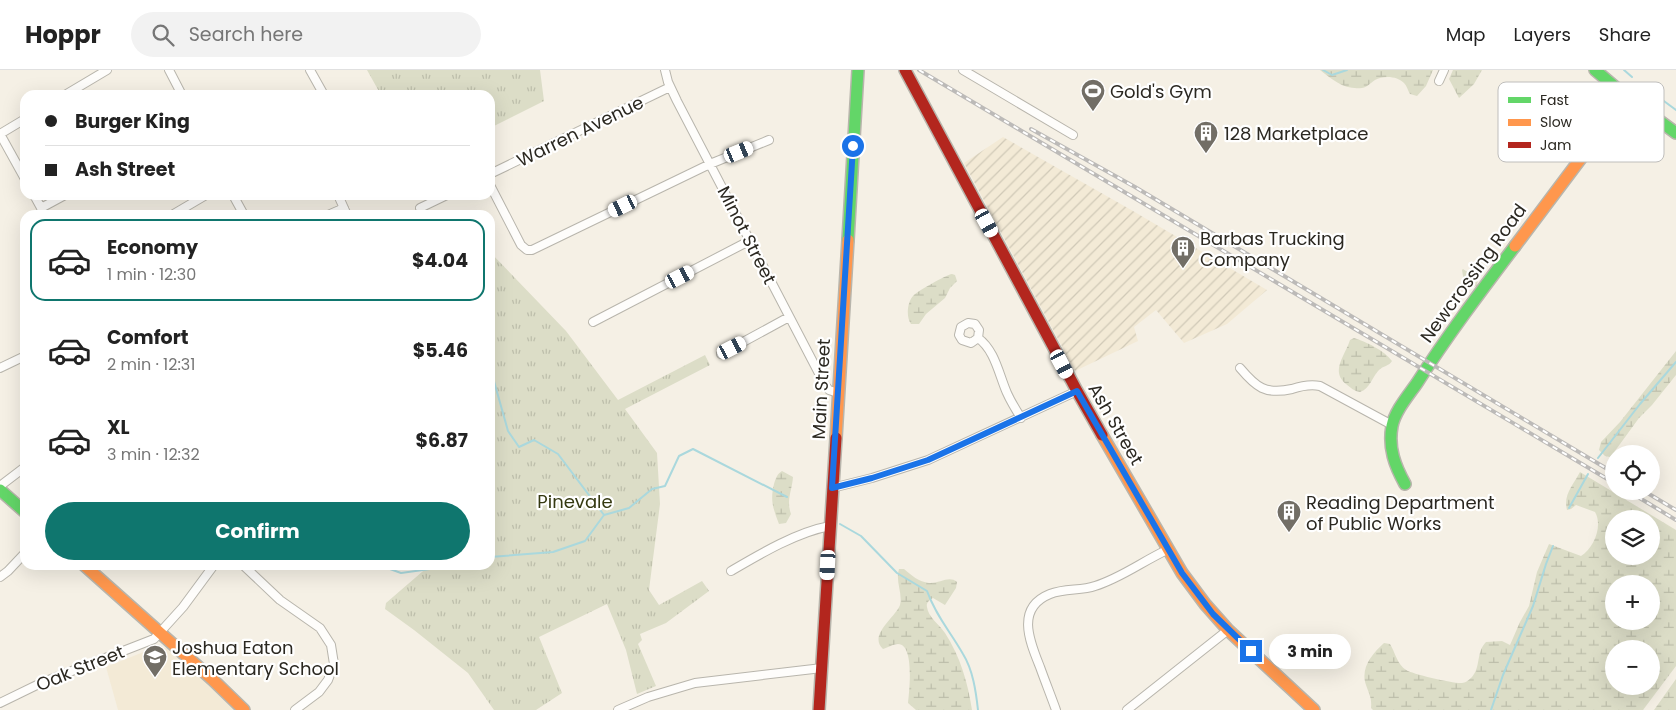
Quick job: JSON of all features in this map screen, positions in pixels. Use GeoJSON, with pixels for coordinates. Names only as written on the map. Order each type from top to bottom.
{"type":"FeatureCollection","features":[{"type":"Feature","properties":{"kind":"street"},"geometry":{"type":"LineString","coordinates":[[73,90],[107,70]]}},
{"type":"Feature","properties":{"kind":"street"},"geometry":{"type":"LineString","coordinates":[[169,70],[179,90]]}},
{"type":"Feature","properties":{"kind":"street"},"geometry":{"type":"LineString","coordinates":[[310,70],[321,90]]}},
{"type":"Feature","properties":{"kind":"street","name":"Minot Street"},"geometry":{"type":"LineString","coordinates":[[665,70],[670,87],[825,385],[829,390],[838,394]]}},
{"type":"Feature","properties":{"kind":"street","name":"Main Street"},"geometry":{"type":"LineString","coordinates":[[819,710],[858,70]]}},
{"type":"Feature","properties":{"kind":"street","name":"Ash Street"},"geometry":{"type":"LineString","coordinates":[[904,70],[1077,391],[1167,550],[1196,593],[1228,630],[1314,710]]}},
{"type":"Feature","properties":{"kind":"street"},"geometry":{"type":"LineString","coordinates":[[963,70],[1074,135]]}},
{"type":"Feature","properties":{"kind":"street"},"geometry":{"type":"LineString","coordinates":[[1439,81],[1444,70]]}},
{"type":"Feature","properties":{"kind":"street"},"geometry":{"type":"LineString","coordinates":[[1595,70],[1609,82]]}},
{"type":"Feature","properties":{"kind":"street","name":"Warren Avenue"},"geometry":{"type":"LineString","coordinates":[[495,172],[670,87]]}},
{"type":"Feature","properties":{"kind":"street"},"geometry":{"type":"LineString","coordinates":[[20,122],[0,134],[20,170]]}},
{"type":"Feature","properties":{"kind":"street"},"geometry":{"type":"LineString","coordinates":[[1664,124],[1676,133]]}},
{"type":"Feature","properties":{"kind":"street"},"geometry":{"type":"LineString","coordinates":[[495,194],[522,245],[527,250],[535,249],[710,164],[768,140]]}},
{"type":"Feature","properties":{"kind":"street","name":"Newcrossing Road"},"geometry":{"type":"LineString","coordinates":[[1405,484],[1395,466],[1390,444],[1392,426],[1399,410],[1440,347],[1577,162]]}},
{"type":"Feature","properties":{"kind":"street"},"geometry":{"type":"LineString","coordinates":[[46,210],[59,200]]}},
{"type":"Feature","properties":{"kind":"street"},"geometry":{"type":"LineString","coordinates":[[180,210],[198,200]]}},
{"type":"Feature","properties":{"kind":"street"},"geometry":{"type":"LineString","coordinates":[[420,208],[437,200]]}},
{"type":"Feature","properties":{"kind":"street"},"geometry":{"type":"LineString","coordinates":[[593,322],[749,241]]}},
{"type":"Feature","properties":{"kind":"street"},"geometry":{"type":"LineString","coordinates":[[721,354],[789,317]]}},
{"type":"Feature","properties":{"kind":"street"},"geometry":{"type":"LineString","coordinates":[[978,338],[994,359],[1007,393],[1021,418]]}},
{"type":"Feature","properties":{"kind":"street"},"geometry":{"type":"LineString","coordinates":[[0,368],[20,358]]}},
{"type":"Feature","properties":{"kind":"street"},"geometry":{"type":"LineString","coordinates":[[1240,368],[1254,384],[1264,389],[1277,391],[1309,385],[1320,386],[1392,426]]}},
{"type":"Feature","properties":{"kind":"street"},"geometry":{"type":"LineString","coordinates":[[832,488],[872,478],[928,460],[1077,391]]}},
{"type":"Feature","properties":{"kind":"street"},"geometry":{"type":"LineString","coordinates":[[0,486],[20,471]]}},
{"type":"Feature","properties":{"kind":"street"},"geometry":{"type":"LineString","coordinates":[[0,490],[20,508]]}},
{"type":"Feature","properties":{"kind":"street"},"geometry":{"type":"LineString","coordinates":[[731,571],[763,553],[800,536],[818,528],[830,526]]}},
{"type":"Feature","properties":{"kind":"street"},"geometry":{"type":"LineString","coordinates":[[1056,710],[1028,636],[1029,618],[1035,605],[1045,597],[1057,592],[1102,584],[1167,550]]}},
{"type":"Feature","properties":{"kind":"street"},"geometry":{"type":"LineString","coordinates":[[0,577],[20,558]]}},
{"type":"Feature","properties":{"kind":"street"},"geometry":{"type":"LineString","coordinates":[[90,570],[244,710]]}},
{"type":"Feature","properties":{"kind":"street","name":"Oak Street"},"geometry":{"type":"LineString","coordinates":[[0,703],[55,678],[152,640],[193,595],[210,570]]}},
{"type":"Feature","properties":{"kind":"street"},"geometry":{"type":"LineString","coordinates":[[248,570],[280,600],[320,628],[332,645],[334,664],[328,680],[322,688],[295,710]]}},
{"type":"Feature","properties":{"kind":"street"},"geometry":{"type":"LineString","coordinates":[[1127,710],[1228,630]]}},
{"type":"Feature","properties":{"kind":"street"},"geometry":{"type":"LineString","coordinates":[[618,710],[648,697],[695,683],[822,668]]}},
{"type":"Feature","properties":{"kind":"shaded area"},"geometry":{"type":"Polygon","coordinates":[[[1003,137],[1267,290],[1227,324],[1184,343],[1156,310],[1134,327],[1138,341],[1075,371],[964,163],[1003,137]]]}},
{"type":"Feature","properties":{"kind":"shaded area","name":"Joshua Eaton Elementary School"},"geometry":{"type":"Polygon","coordinates":[[[156,647],[167,648],[234,710],[118,710],[106,667],[156,647]]]}},
{"type":"Feature","properties":{"kind":"green space"},"geometry":{"type":"Polygon","coordinates":[[[367,70],[540,70],[544,101],[495,126],[495,90],[378,90],[367,70]]]}},
{"type":"Feature","properties":{"kind":"green space"},"geometry":{"type":"Polygon","coordinates":[[[1320,70],[1433,70],[1426,86],[1417,96],[1410,94],[1404,83],[1394,78],[1382,77],[1367,86],[1356,88],[1339,84],[1320,70]]]}},
{"type":"Feature","properties":{"kind":"green space"},"geometry":{"type":"Polygon","coordinates":[[[1453,70],[1482,70],[1474,84],[1459,98],[1449,79],[1453,70]]]}},
{"type":"Feature","properties":{"kind":"green space","name":"Pinevale"},"geometry":{"type":"Polygon","coordinates":[[[495,257],[566,331],[618,400],[705,355],[710,365],[625,409],[657,453],[660,504],[649,590],[659,605],[702,581],[709,591],[666,623],[640,634],[642,640],[638,644],[656,686],[637,694],[626,650],[607,604],[539,637],[562,693],[536,710],[494,710],[468,673],[385,609],[386,603],[424,570],[495,570],[495,257]]]}},
{"type":"Feature","properties":{"kind":"green space"},"geometry":{"type":"Polygon","coordinates":[[[1463,269],[1478,279],[1477,286],[1470,288],[1466,285],[1463,269]]]}},
{"type":"Feature","properties":{"kind":"green space"},"geometry":{"type":"Polygon","coordinates":[[[952,274],[955,275],[957,281],[950,288],[945,298],[926,314],[919,324],[911,324],[908,318],[908,310],[909,302],[913,296],[931,284],[952,274]]]}},
{"type":"Feature","properties":{"kind":"green space"},"geometry":{"type":"Polygon","coordinates":[[[1354,338],[1374,347],[1392,361],[1379,370],[1369,386],[1360,392],[1346,384],[1339,374],[1342,358],[1350,340],[1354,338]]]}},
{"type":"Feature","properties":{"kind":"green space"},"geometry":{"type":"Polygon","coordinates":[[[1676,351],[1676,375],[1639,418],[1619,445],[1605,445],[1605,456],[1599,450],[1601,442],[1620,422],[1676,351]]]}},
{"type":"Feature","properties":{"kind":"green space"},"geometry":{"type":"Polygon","coordinates":[[[782,471],[793,477],[789,500],[791,514],[786,523],[779,524],[772,495],[776,478],[782,471]]]}},
{"type":"Feature","properties":{"kind":"green space"},"geometry":{"type":"Polygon","coordinates":[[[1580,472],[1605,487],[1605,500],[1626,500],[1643,510],[1605,510],[1605,565],[1660,565],[1660,520],[1676,530],[1676,666],[1660,687],[1660,640],[1605,640],[1605,695],[1654,695],[1643,710],[1373,710],[1366,685],[1365,673],[1371,657],[1384,643],[1390,644],[1398,661],[1406,670],[1416,674],[1462,683],[1475,673],[1481,650],[1486,642],[1502,641],[1510,645],[1529,606],[1537,572],[1549,544],[1581,556],[1590,548],[1596,536],[1598,524],[1595,512],[1576,505],[1567,510],[1566,500],[1580,472]]]}},
{"type":"Feature","properties":{"kind":"green space"},"geometry":{"type":"Polygon","coordinates":[[[899,569],[904,569],[915,578],[925,582],[933,583],[951,579],[957,582],[956,588],[945,605],[933,598],[928,602],[927,606],[929,614],[945,633],[959,660],[966,680],[972,710],[916,710],[908,703],[910,670],[907,652],[903,646],[898,644],[883,649],[879,644],[880,632],[900,605],[899,569]]]}},
{"type":"Feature","properties":{"kind":"green space"},"geometry":{"type":"Polygon","coordinates":[[[1676,679],[1676,710],[1654,710],[1676,679]]]}},
{"type":"Feature","properties":{"kind":"waterway"},"geometry":{"type":"LineString","coordinates":[[1323,70],[1332,75],[1347,70]]}},
{"type":"Feature","properties":{"kind":"waterway"},"geometry":{"type":"LineString","coordinates":[[1624,70],[1632,77]]}},
{"type":"Feature","properties":{"kind":"waterway"},"geometry":{"type":"LineString","coordinates":[[1664,101],[1676,110]]}},
{"type":"Feature","properties":{"kind":"waterway"},"geometry":{"type":"LineString","coordinates":[[1598,458],[1676,362]]}},
{"type":"Feature","properties":{"kind":"waterway"},"geometry":{"type":"LineString","coordinates":[[495,385],[508,431],[519,447],[534,440],[558,454],[604,515],[629,508],[652,489],[665,486],[679,456],[693,449],[787,497]]}},
{"type":"Feature","properties":{"kind":"waterway"},"geometry":{"type":"LineString","coordinates":[[1569,508],[1588,474]]}},
{"type":"Feature","properties":{"kind":"waterway"},"geometry":{"type":"LineString","coordinates":[[495,557],[553,552],[585,541],[604,515]]}},
{"type":"Feature","properties":{"kind":"waterway"},"geometry":{"type":"LineString","coordinates":[[840,524],[861,536],[897,573],[927,591],[939,616],[966,660],[974,681],[978,710]]}},
{"type":"Feature","properties":{"kind":"waterway"},"geometry":{"type":"LineString","coordinates":[[1491,710],[1503,675],[1533,606],[1553,546]]}},
{"type":"Feature","properties":{"kind":"waterway"},"geometry":{"type":"LineString","coordinates":[[393,570],[401,573],[423,570]]}},
{"type":"Feature","properties":{"kind":"railway"},"geometry":{"type":"LineString","coordinates":[[919,70],[1605,478]]}},
{"type":"Feature","properties":{"kind":"railway"},"geometry":{"type":"LineString","coordinates":[[1031,129],[1135,187],[1605,468]]}},
{"type":"Feature","properties":{"kind":"railway"},"geometry":{"type":"LineString","coordinates":[[1643,500],[1676,520]]}},
{"type":"Feature","properties":{"kind":"railway"},"geometry":{"type":"LineString","coordinates":[[1659,500],[1676,510]]}},
{"type":"Feature","properties":{"kind":"traffic: fast"},"geometry":{"type":"LineString","coordinates":[[848,240],[858,70]]}},
{"type":"Feature","properties":{"kind":"traffic: fast"},"geometry":{"type":"LineString","coordinates":[[1595,70],[1609,82]]}},
{"type":"Feature","properties":{"kind":"traffic: fast"},"geometry":{"type":"LineString","coordinates":[[1664,124],[1676,133]]}},
{"type":"Feature","properties":{"kind":"traffic: fast"},"geometry":{"type":"LineString","coordinates":[[1405,484],[1395,464],[1391,442],[1392,426],[1396,415],[1452,331],[1515,246]]}},
{"type":"Feature","properties":{"kind":"traffic: fast"},"geometry":{"type":"LineString","coordinates":[[0,490],[20,508]]}},
{"type":"Feature","properties":{"kind":"traffic: slow"},"geometry":{"type":"LineString","coordinates":[[1515,246],[1578,162]]}},
{"type":"Feature","properties":{"kind":"traffic: slow"},"geometry":{"type":"LineString","coordinates":[[836,438],[848,240]]}},
{"type":"Feature","properties":{"kind":"traffic: slow"},"geometry":{"type":"LineString","coordinates":[[1102,435],[1182,573],[1205,604],[1228,630],[1314,710]]}},
{"type":"Feature","properties":{"kind":"traffic: slow"},"geometry":{"type":"LineString","coordinates":[[90,570],[244,710]]}},
{"type":"Feature","properties":{"kind":"traffic: jam"},"geometry":{"type":"LineString","coordinates":[[905,70],[1102,435]]}},
{"type":"Feature","properties":{"kind":"traffic: jam"},"geometry":{"type":"LineString","coordinates":[[819,710],[836,438]]}},
{"type":"Feature","properties":{"kind":"place","name":"Gold's Gym"},"geometry":{"type":"Point","coordinates":[1093,112]}},
{"type":"Feature","properties":{"kind":"place","name":"128 Marketplace"},"geometry":{"type":"Point","coordinates":[1206,154]}},
{"type":"Feature","properties":{"kind":"place","name":"Barbas Trucking Company"},"geometry":{"type":"Point","coordinates":[1183,269]}},
{"type":"Feature","properties":{"kind":"place","name":"Reading Department of Public Works"},"geometry":{"type":"Point","coordinates":[1289,533]}},
{"type":"Feature","properties":{"kind":"place","name":"Joshua Eaton Elementary School"},"geometry":{"type":"Point","coordinates":[155,678]}},
{"type":"Feature","properties":{"kind":"route"},"geometry":{"type":"LineString","coordinates":[[853,146],[832,488],[872,478],[928,460],[1077,391],[1174,562],[1213,614],[1251,651]]}}]}
